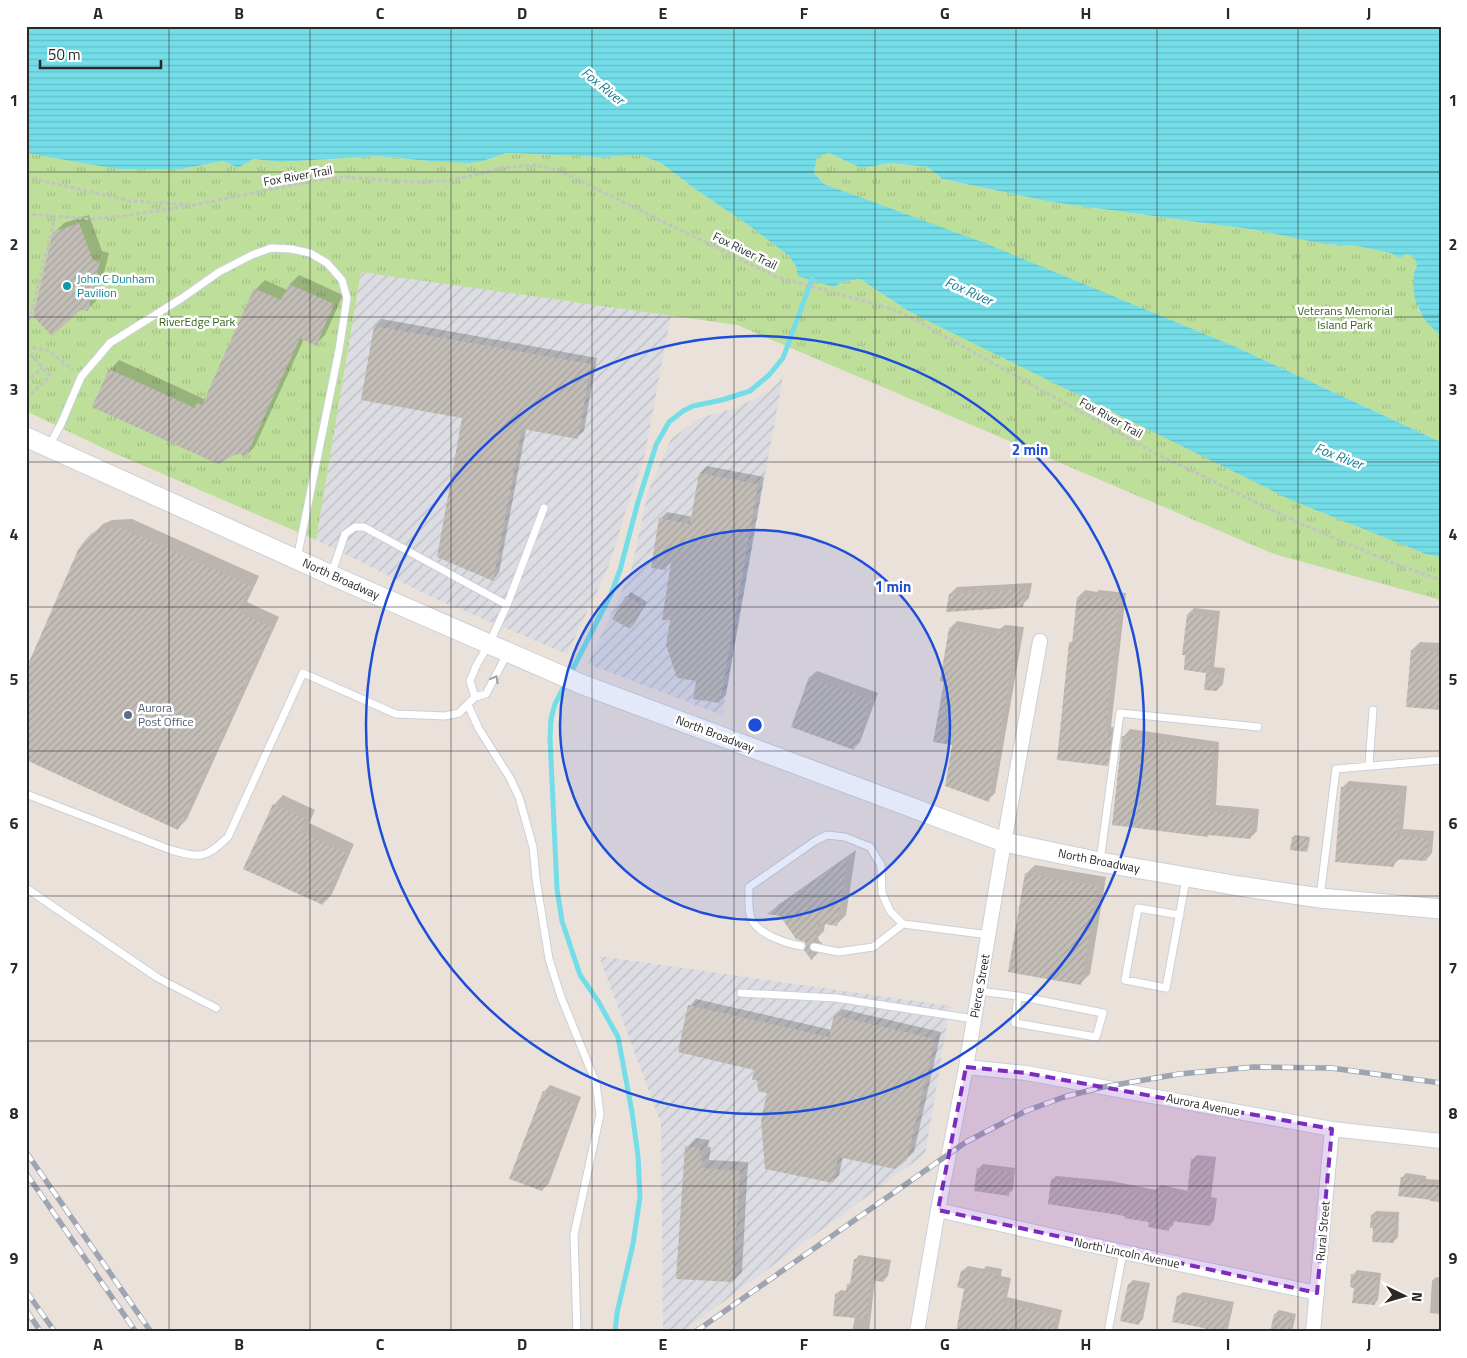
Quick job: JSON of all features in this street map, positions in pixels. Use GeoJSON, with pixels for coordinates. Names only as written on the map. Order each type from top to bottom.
{"type":"FeatureCollection","features":[{"type":"Feature","properties":{"kind":"main road","name":"North Broadway"},"geometry":{"type":"LineString","coordinates":[[26,437],[331,575],[582,684],[1004,842],[1100,862],[1239,886],[1320,898],[1441,909]]}},
{"type":"Feature","properties":{"kind":"street","name":"Pierce Street"},"geometry":{"type":"LineString","coordinates":[[917,1332],[938,1210],[966,1067],[1040,641]]}},
{"type":"Feature","properties":{"kind":"street","name":"Aurora Avenue"},"geometry":{"type":"LineString","coordinates":[[966,1067],[1026,1073],[1332,1129],[1441,1141]]}},
{"type":"Feature","properties":{"kind":"street","name":"Rural Street"},"geometry":{"type":"LineString","coordinates":[[1313,1332],[1332,1129]]}},
{"type":"Feature","properties":{"kind":"street","name":"North Lincoln Avenue"},"geometry":{"type":"LineString","coordinates":[[938,1210],[1317,1293]]}},
{"type":"Feature","properties":{"kind":"lane"},"geometry":{"type":"LineString","coordinates":[[48,447],[61,424],[81,377],[110,343],[182,298],[219,272],[252,254],[271,248],[292,249],[310,253],[327,263],[342,280],[347,298],[339,350],[297,559]]}},
{"type":"Feature","properties":{"kind":"lane"},"geometry":{"type":"LineString","coordinates":[[475,697],[470,681],[508,605],[544,508]]}},
{"type":"Feature","properties":{"kind":"lane"},"geometry":{"type":"LineString","coordinates":[[331,575],[345,534],[355,527],[364,528],[508,605]]}},
{"type":"Feature","properties":{"kind":"lane"},"geometry":{"type":"LineString","coordinates":[[26,794],[171,850],[193,856],[212,852],[228,837],[303,673],[396,714],[445,716],[459,713],[475,697],[486,694],[508,652]]}},
{"type":"Feature","properties":{"kind":"lane"},"geometry":{"type":"LineString","coordinates":[[468,705],[479,729],[510,778],[519,797],[533,847],[536,879],[549,959],[561,997],[596,1083],[600,1115],[574,1235],[577,1332]]}},
{"type":"Feature","properties":{"kind":"lane"},"geometry":{"type":"LineString","coordinates":[[1369,765],[1373,710]]}},
{"type":"Feature","properties":{"kind":"lane"},"geometry":{"type":"LineString","coordinates":[[1100,862],[1120,713],[1258,727]]}},
{"type":"Feature","properties":{"kind":"lane"},"geometry":{"type":"LineString","coordinates":[[1320,898],[1336,769],[1441,760]]}},
{"type":"Feature","properties":{"kind":"lane"},"geometry":{"type":"LineString","coordinates":[[801,946],[764,934],[751,918],[749,887],[815,841],[827,835],[845,837],[870,847],[881,864],[882,893],[890,911],[903,924],[989,935]]}},
{"type":"Feature","properties":{"kind":"lane"},"geometry":{"type":"LineString","coordinates":[[1180,916],[1138,908],[1125,980],[1166,988],[1180,916],[1186,876]]}},
{"type":"Feature","properties":{"kind":"lane"},"geometry":{"type":"LineString","coordinates":[[26,888],[158,978],[216,1008]]}},
{"type":"Feature","properties":{"kind":"lane"},"geometry":{"type":"LineString","coordinates":[[814,947],[838,952],[873,947],[903,924]]}},
{"type":"Feature","properties":{"kind":"lane"},"geometry":{"type":"LineString","coordinates":[[979,990],[1018,996],[1103,1013],[1096,1038],[1015,1023],[1018,996]]}},
{"type":"Feature","properties":{"kind":"lane"},"geometry":{"type":"LineString","coordinates":[[741,993],[836,998],[974,1019]]}},
{"type":"Feature","properties":{"kind":"lane"},"geometry":{"type":"LineString","coordinates":[[1108,1332],[1123,1252]]}},
{"type":"Feature","properties":{"kind":"path","name":"Fox River Trail"},"geometry":{"type":"LineString","coordinates":[[26,177],[131,201],[194,205],[312,180],[343,177],[414,182],[448,181],[503,168],[535,165],[560,171],[591,184],[774,276],[899,311],[1151,451],[1301,524],[1393,563],[1441,580]]}},
{"type":"Feature","properties":{"kind":"path"},"geometry":{"type":"LineString","coordinates":[[26,214],[90,219],[125,216],[194,205]]}},
{"type":"Feature","properties":{"kind":"path"},"geometry":{"type":"LineString","coordinates":[[26,333],[55,217]]}},
{"type":"Feature","properties":{"kind":"path"},"geometry":{"type":"LineString","coordinates":[[26,347],[50,376],[26,399]]}},
{"type":"Feature","properties":{"kind":"path"},"geometry":{"type":"LineString","coordinates":[[26,347],[48,351],[81,377]]}},
{"type":"Feature","properties":{"kind":"path"},"geometry":{"type":"LineString","coordinates":[[26,382],[42,368]]}},
{"type":"Feature","properties":{"kind":"highlighted area"},"geometry":{"type":"Polygon","coordinates":[[[966,1067],[1026,1073],[1332,1129],[1317,1293],[938,1210],[966,1067]]]}},
{"type":"Feature","properties":{"kind":"shaded area"},"geometry":{"type":"Polygon","coordinates":[[[361,272],[672,309],[644,459],[609,566],[567,654],[436,599],[316,540],[361,272]]]}},
{"type":"Feature","properties":{"kind":"shaded area"},"geometry":{"type":"Polygon","coordinates":[[[783,376],[722,715],[588,664],[631,571],[648,492],[671,439],[699,418],[733,409],[770,391],[783,376]]]}},
{"type":"Feature","properties":{"kind":"shaded area"},"geometry":{"type":"Polygon","coordinates":[[[599,956],[950,1006],[925,1154],[682,1332],[663,1332],[661,1124],[599,956]]]}},
{"type":"Feature","properties":{"kind":"green space","name":"RiverEdge Park"},"geometry":{"type":"Polygon","coordinates":[[[26,153],[69,159],[182,169],[223,161],[238,168],[253,159],[280,162],[378,156],[429,161],[486,160],[506,153],[601,157],[640,155],[661,163],[695,189],[747,224],[789,256],[796,266],[842,282],[860,279],[910,312],[1441,556],[1441,600],[1274,554],[737,325],[361,272],[316,540],[107,450],[26,411],[26,153]]]}},
{"type":"Feature","properties":{"kind":"green space","name":"Veterans Memorial Island Park"},"geometry":{"type":"Polygon","coordinates":[[[829,153],[861,168],[891,163],[928,167],[942,179],[1051,202],[1256,230],[1324,244],[1357,246],[1390,253],[1400,258],[1407,254],[1414,257],[1417,264],[1415,270],[1418,310],[1441,335],[1441,442],[1236,347],[824,184],[814,173],[817,156],[829,153]]]}},
{"type":"Feature","properties":{"kind":"water","name":"Fox River"},"geometry":{"type":"Polygon","coordinates":[[[26,26],[1441,26],[1441,335],[1426,321],[1417,303],[1413,284],[1417,264],[1414,257],[1407,254],[1400,258],[1390,253],[1357,246],[1324,244],[1256,230],[1051,202],[942,179],[928,167],[891,163],[861,168],[829,153],[817,157],[814,173],[824,184],[982,242],[1236,347],[1441,442],[1441,557],[1426,554],[1291,500],[910,312],[860,279],[842,282],[834,287],[798,276],[796,266],[789,256],[661,163],[640,155],[601,157],[506,153],[471,163],[378,156],[280,162],[253,159],[238,168],[223,161],[182,169],[117,169],[26,153],[26,26]]]}},
{"type":"Feature","properties":{"kind":"building","name":"John C Dunham Pavilion"},"geometry":{"type":"Polygon","coordinates":[[[79,223],[93,260],[100,262],[88,311],[80,310],[52,336],[33,316],[53,232],[79,223]]]}},
{"type":"Feature","properties":{"kind":"building"},"geometry":{"type":"Polygon","coordinates":[[[289,284],[334,304],[316,346],[300,338],[246,457],[240,454],[234,455],[218,464],[92,407],[109,369],[195,408],[197,403],[202,405],[254,288],[281,300],[289,284]]]}},
{"type":"Feature","properties":{"kind":"building"},"geometry":{"type":"Polygon","coordinates":[[[374,326],[591,364],[578,439],[522,429],[493,581],[437,557],[462,418],[361,400],[374,326]]]}},
{"type":"Feature","properties":{"kind":"building"},"geometry":{"type":"Polygon","coordinates":[[[699,473],[758,484],[720,703],[693,699],[696,681],[677,678],[666,645],[670,620],[662,620],[672,556],[665,570],[651,568],[659,518],[690,524],[699,473]]]}},
{"type":"Feature","properties":{"kind":"building","name":"Aurora Post Office"},"geometry":{"type":"Polygon","coordinates":[[[122,528],[251,586],[239,612],[271,627],[178,830],[26,760],[26,669],[78,550],[92,533],[102,529],[122,528]]]}},
{"type":"Feature","properties":{"kind":"building"},"geometry":{"type":"Polygon","coordinates":[[[1026,589],[1023,607],[946,612],[949,594],[1026,589]]]}},
{"type":"Feature","properties":{"kind":"building"},"geometry":{"type":"Polygon","coordinates":[[[626,596],[644,606],[630,629],[612,619],[626,596]]]}},
{"type":"Feature","properties":{"kind":"building"},"geometry":{"type":"Polygon","coordinates":[[[1091,596],[1120,599],[1105,733],[1112,734],[1108,766],[1057,760],[1069,642],[1072,643],[1077,597],[1090,598],[1091,596]]]}},
{"type":"Feature","properties":{"kind":"building"},"geometry":{"type":"Polygon","coordinates":[[[1187,614],[1215,617],[1209,673],[1219,674],[1217,691],[1204,690],[1206,673],[1184,670],[1185,655],[1182,655],[1187,614]]]}},
{"type":"Feature","properties":{"kind":"building"},"geometry":{"type":"Polygon","coordinates":[[[949,628],[996,636],[997,631],[1017,634],[989,802],[945,786],[952,745],[933,742],[944,682],[940,681],[949,628]]]}},
{"type":"Feature","properties":{"kind":"building"},"geometry":{"type":"Polygon","coordinates":[[[1411,650],[1441,652],[1441,710],[1406,707],[1411,650]]]}},
{"type":"Feature","properties":{"kind":"building"},"geometry":{"type":"Polygon","coordinates":[[[809,677],[872,700],[854,750],[791,727],[809,677]]]}},
{"type":"Feature","properties":{"kind":"building"},"geometry":{"type":"Polygon","coordinates":[[[1122,736],[1213,748],[1210,811],[1253,815],[1251,839],[1208,835],[1208,837],[1112,825],[1122,736]]]}},
{"type":"Feature","properties":{"kind":"building"},"geometry":{"type":"Polygon","coordinates":[[[1341,787],[1400,792],[1397,835],[1428,838],[1426,861],[1395,859],[1394,867],[1335,862],[1341,787]]]}},
{"type":"Feature","properties":{"kind":"building"},"geometry":{"type":"Polygon","coordinates":[[[273,804],[306,819],[300,832],[346,853],[323,905],[243,869],[273,804]]]}},
{"type":"Feature","properties":{"kind":"building"},"geometry":{"type":"Polygon","coordinates":[[[1292,837],[1308,838],[1307,852],[1290,850],[1292,837]]]}},
{"type":"Feature","properties":{"kind":"building"},"geometry":{"type":"Polygon","coordinates":[[[848,857],[837,926],[818,923],[815,942],[810,943],[809,946],[810,951],[813,952],[812,961],[804,950],[806,947],[805,942],[796,939],[780,916],[767,914],[848,857]]]}},
{"type":"Feature","properties":{"kind":"building"},"geometry":{"type":"Polygon","coordinates":[[[1025,873],[1098,886],[1081,985],[1008,972],[1025,873]]]}},
{"type":"Feature","properties":{"kind":"building"},"geometry":{"type":"Polygon","coordinates":[[[688,1005],[829,1037],[834,1015],[935,1039],[907,1160],[895,1169],[838,1157],[833,1183],[765,1169],[761,1120],[767,1093],[758,1091],[757,1080],[752,1080],[754,1070],[678,1052],[688,1005]]]}},
{"type":"Feature","properties":{"kind":"building"},"geometry":{"type":"Polygon","coordinates":[[[543,1091],[575,1104],[542,1191],[509,1179],[543,1091]]]}},
{"type":"Feature","properties":{"kind":"building"},"geometry":{"type":"Polygon","coordinates":[[[685,1146],[700,1148],[699,1155],[703,1156],[701,1168],[740,1171],[733,1282],[676,1279],[685,1146]]]}},
{"type":"Feature","properties":{"kind":"building"},"geometry":{"type":"Polygon","coordinates":[[[1191,1159],[1212,1161],[1208,1201],[1213,1202],[1210,1226],[1171,1221],[1169,1231],[1148,1227],[1149,1222],[1124,1218],[1125,1216],[1048,1204],[1051,1179],[1106,1185],[1154,1195],[1155,1189],[1187,1195],[1191,1159]]]}},
{"type":"Feature","properties":{"kind":"building"},"geometry":{"type":"Polygon","coordinates":[[[977,1168],[1012,1172],[1009,1196],[974,1191],[977,1168]]]}},
{"type":"Feature","properties":{"kind":"building"},"geometry":{"type":"Polygon","coordinates":[[[1401,1177],[1423,1180],[1422,1183],[1441,1184],[1441,1201],[1398,1196],[1401,1177]]]}},
{"type":"Feature","properties":{"kind":"building"},"geometry":{"type":"Polygon","coordinates":[[[1371,1215],[1395,1216],[1394,1243],[1372,1242],[1373,1228],[1370,1228],[1371,1215]]]}},
{"type":"Feature","properties":{"kind":"building"},"geometry":{"type":"Polygon","coordinates":[[[854,1259],[887,1264],[884,1282],[871,1280],[867,1319],[833,1316],[835,1294],[845,1295],[847,1284],[850,1284],[854,1259]]]}},
{"type":"Feature","properties":{"kind":"building"},"geometry":{"type":"Polygon","coordinates":[[[961,1271],[979,1274],[980,1271],[997,1275],[996,1282],[1006,1283],[1002,1303],[1057,1315],[1053,1332],[956,1332],[964,1289],[957,1287],[961,1271]]]}},
{"type":"Feature","properties":{"kind":"building"},"geometry":{"type":"Polygon","coordinates":[[[1351,1274],[1378,1277],[1375,1305],[1352,1303],[1354,1288],[1350,1287],[1351,1274]]]}},
{"type":"Feature","properties":{"kind":"building"},"geometry":{"type":"Polygon","coordinates":[[[1128,1284],[1147,1287],[1139,1325],[1120,1321],[1128,1284]]]}},
{"type":"Feature","properties":{"kind":"building"},"geometry":{"type":"Polygon","coordinates":[[[1177,1296],[1230,1306],[1225,1332],[1213,1332],[1205,1330],[1205,1328],[1172,1322],[1177,1296]]]}},
{"type":"Feature","properties":{"kind":"building"},"geometry":{"type":"Polygon","coordinates":[[[1274,1314],[1292,1318],[1289,1332],[1270,1332],[1274,1314]]]}},
{"type":"Feature","properties":{"kind":"waterway"},"geometry":{"type":"LineString","coordinates":[[615,1332],[617,1313],[633,1244],[640,1197],[638,1156],[618,1037],[598,1001],[580,975],[562,921],[557,889],[550,738],[551,719],[555,704],[611,594],[620,570],[638,502],[656,445],[669,422],[693,406],[722,400],[750,391],[769,375],[783,358],[813,276]]}},
{"type":"Feature","properties":{"kind":"railway"},"geometry":{"type":"LineString","coordinates":[[695,1332],[966,1142],[1026,1111],[1064,1097],[1103,1087],[1179,1074],[1254,1067],[1331,1068],[1441,1083]]}},
{"type":"Feature","properties":{"kind":"railway"},"geometry":{"type":"LineString","coordinates":[[26,1152],[151,1332]]}},
{"type":"Feature","properties":{"kind":"railway"},"geometry":{"type":"LineString","coordinates":[[26,1173],[136,1332]]}},
{"type":"Feature","properties":{"kind":"railway"},"geometry":{"type":"LineString","coordinates":[[26,1291],[55,1332]]}},
{"type":"Feature","properties":{"kind":"railway"},"geometry":{"type":"LineString","coordinates":[[26,1310],[41,1332]]}},
{"type":"Feature","properties":{"kind":"place","name":"John C Dunham Pavilion"},"geometry":{"type":"Point","coordinates":[67,286]}},
{"type":"Feature","properties":{"kind":"place","name":"Aurora Post Office"},"geometry":{"type":"Point","coordinates":[128,715]}}]}
